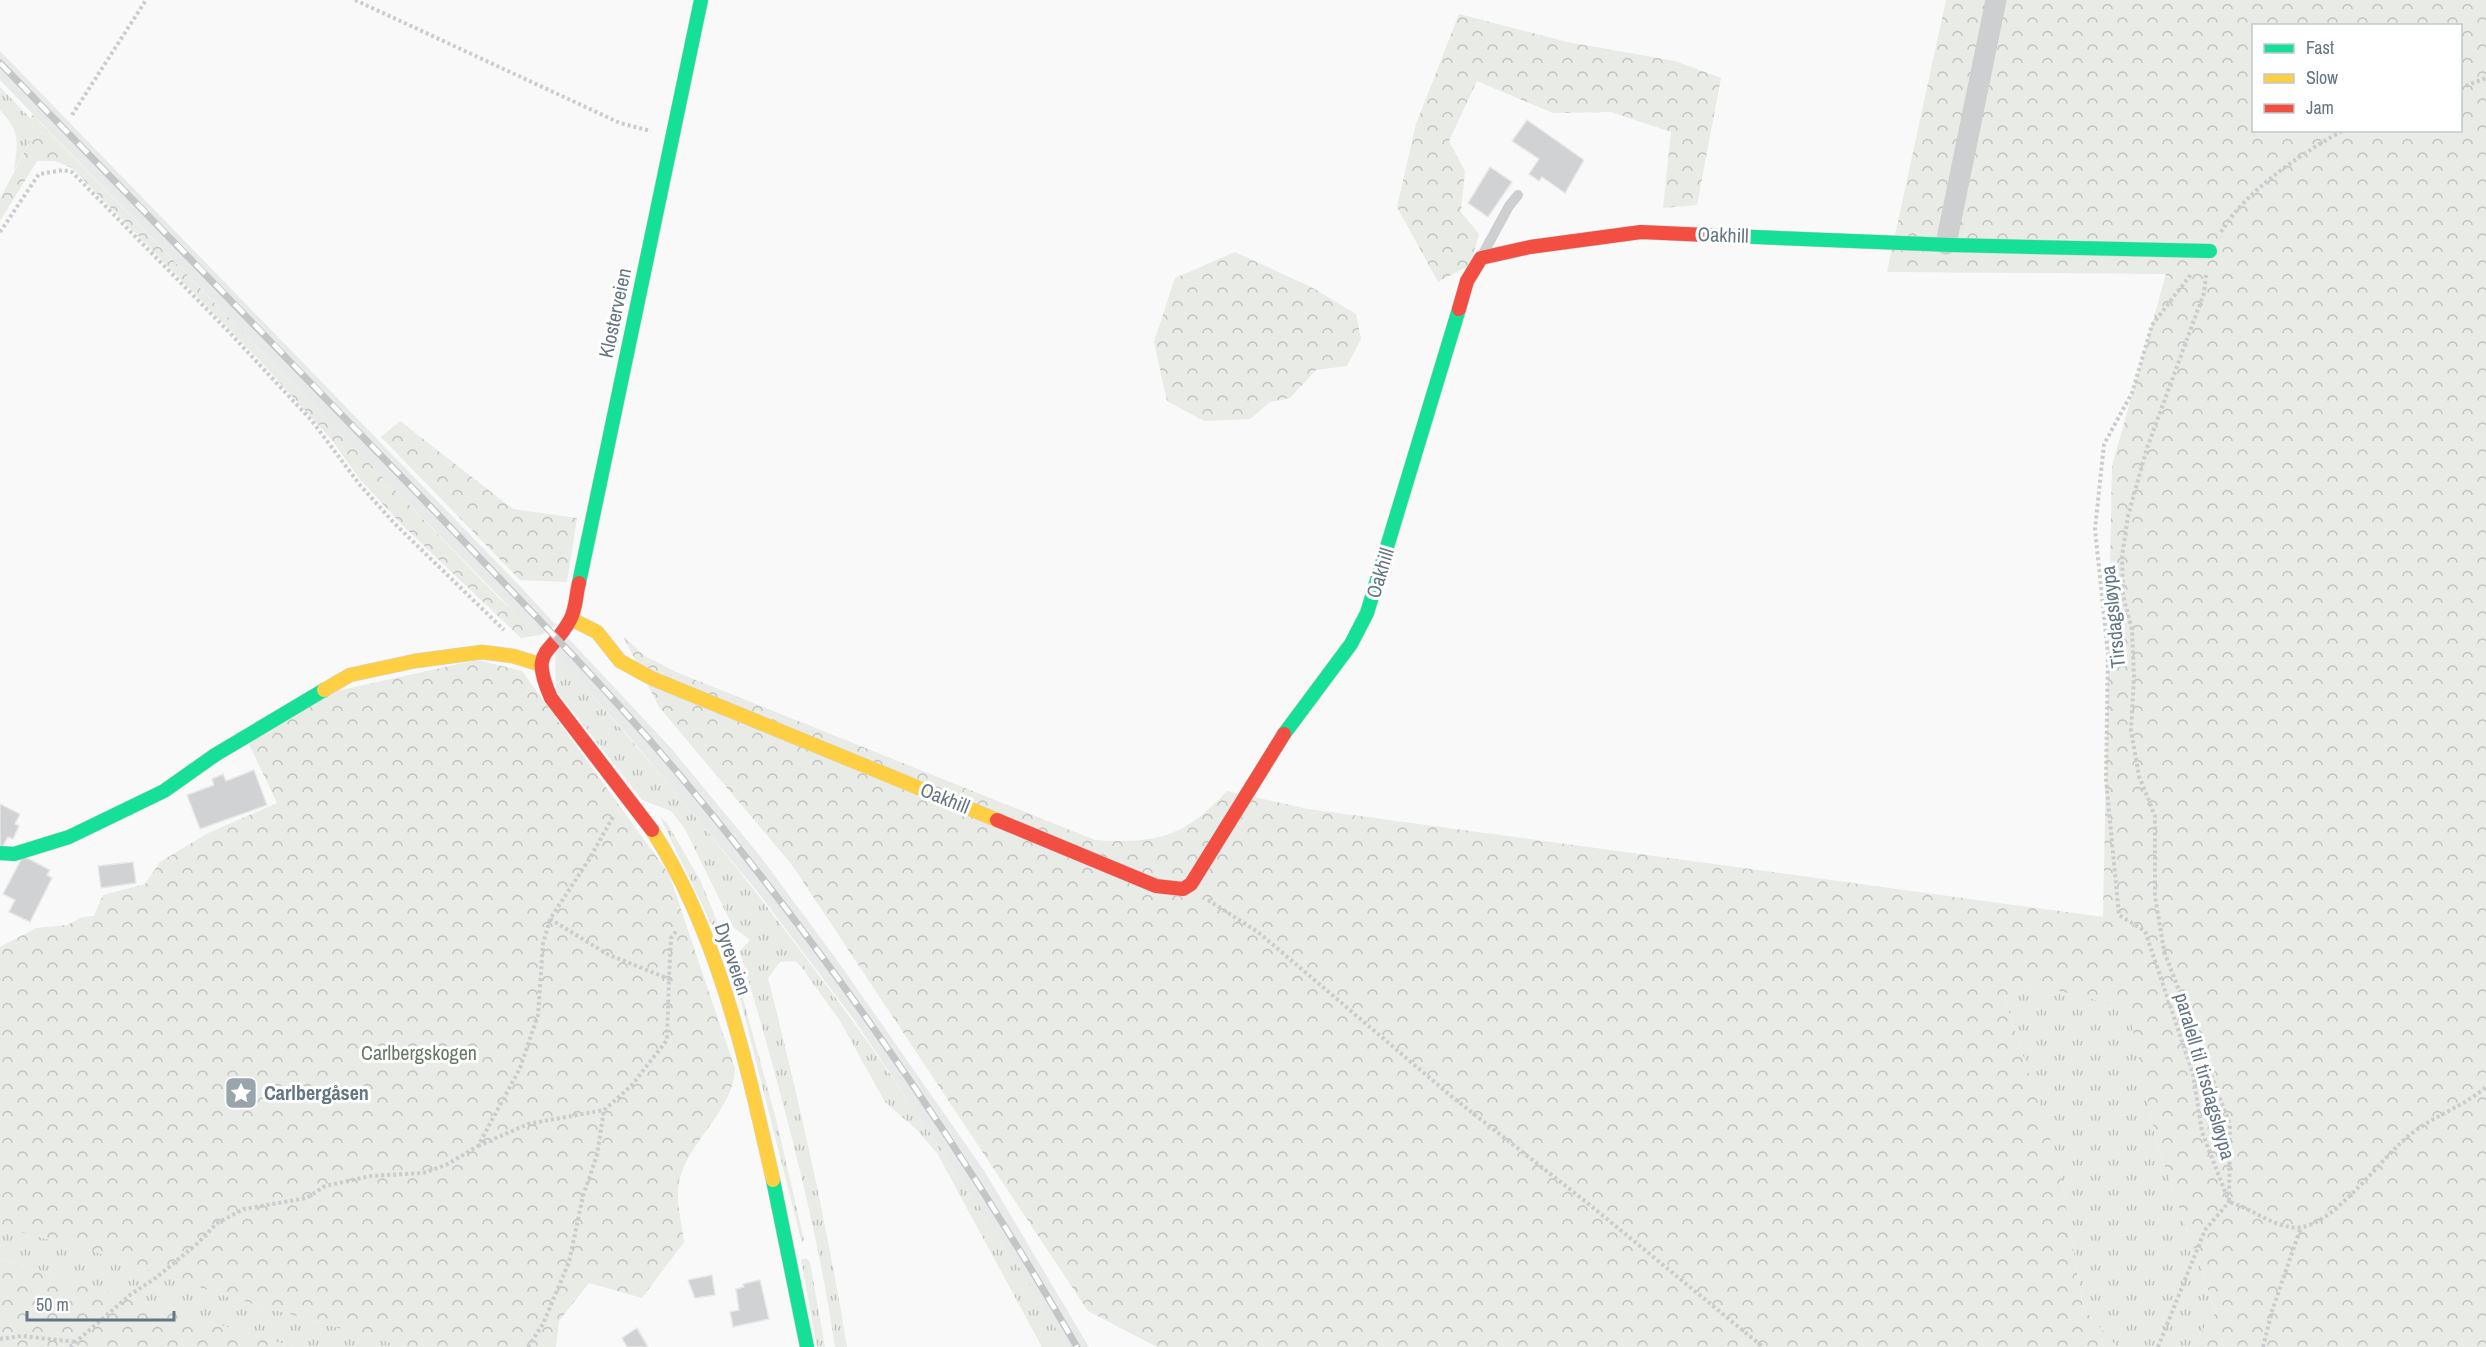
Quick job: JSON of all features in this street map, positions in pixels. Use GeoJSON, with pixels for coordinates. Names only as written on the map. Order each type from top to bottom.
{"type":"FeatureCollection","features":[{"type":"Feature","properties":{"kind":"street","name":"Klosterveien"},"geometry":{"type":"LineString","coordinates":[[567,625],[701,0]]}},
{"type":"Feature","properties":{"kind":"street"},"geometry":{"type":"LineString","coordinates":[[1946,244],[1996,0]]}},
{"type":"Feature","properties":{"kind":"street","name":"Oakhill"},"geometry":{"type":"LineString","coordinates":[[567,625],[597,632],[620,662],[651,678],[1156,886],[1183,889],[1191,884],[1207,860],[1258,772],[1309,698],[1351,644],[1367,613],[1467,281],[1481,258],[1530,247],[1641,232],[1946,244],[2210,251]]}},
{"type":"Feature","properties":{"kind":"street"},"geometry":{"type":"LineString","coordinates":[[7,853],[69,837],[164,791],[215,755],[350,675],[415,661],[482,652],[513,656],[539,664],[543,653],[567,625]]}},
{"type":"Feature","properties":{"kind":"street","name":"Dyreveien"},"geometry":{"type":"LineString","coordinates":[[539,664],[542,682],[551,698],[625,794],[670,860],[693,906],[719,974],[749,1078],[792,1253],[807,1347]]}},
{"type":"Feature","properties":{"kind":"lane"},"geometry":{"type":"LineString","coordinates":[[1481,258],[1509,206],[1518,195]]}},
{"type":"Feature","properties":{"kind":"lane"},"geometry":{"type":"LineString","coordinates":[[0,865],[7,853]]}},
{"type":"Feature","properties":{"kind":"path"},"geometry":{"type":"LineString","coordinates":[[72,115],[146,0]]}},
{"type":"Feature","properties":{"kind":"path"},"geometry":{"type":"LineString","coordinates":[[356,0],[620,123],[672,137]]}},
{"type":"Feature","properties":{"kind":"path"},"geometry":{"type":"LineString","coordinates":[[2462,87],[2486,78]]}},
{"type":"Feature","properties":{"kind":"path","name":"Tirsdagsløypa"},"geometry":{"type":"LineString","coordinates":[[2229,1202],[2230,1125],[2164,951],[2156,896],[2155,816],[2139,776],[2131,731],[2134,678],[2132,630],[2122,596],[2122,556],[2128,516],[2151,438],[2204,293],[2210,251],[2224,227],[2255,193],[2318,144],[2340,132]]}},
{"type":"Feature","properties":{"kind":"path"},"geometry":{"type":"LineString","coordinates":[[0,232],[39,174],[63,170],[72,172],[229,332],[312,421],[360,485],[395,524],[510,636]]}},
{"type":"Feature","properties":{"kind":"path","name":"paralell til tirsdagsløypa"},"geometry":{"type":"LineString","coordinates":[[2210,251],[2152,325],[2132,393],[2104,444],[2095,529],[2108,654],[2106,780],[2119,915],[2145,931],[2193,1074],[2202,1132],[2229,1202]]}},
{"type":"Feature","properties":{"kind":"path"},"geometry":{"type":"LineString","coordinates":[[478,1146],[520,1068],[538,1015],[543,944],[550,919],[590,858],[625,794]]}},
{"type":"Feature","properties":{"kind":"path"},"geometry":{"type":"LineString","coordinates":[[1183,889],[1213,902],[1258,932],[1451,1096],[1590,1205],[1763,1347]]}},
{"type":"Feature","properties":{"kind":"path"},"geometry":{"type":"LineString","coordinates":[[70,1347],[130,1295],[157,1277],[198,1243],[217,1223],[244,1209],[298,1200],[325,1186],[370,1176],[423,1173],[446,1166],[478,1146],[528,1124],[604,1110],[631,1086],[667,1040],[671,938],[693,906]]}},
{"type":"Feature","properties":{"kind":"path"},"geometry":{"type":"LineString","coordinates":[[550,919],[607,954],[669,979]]}},
{"type":"Feature","properties":{"kind":"path"},"geometry":{"type":"LineString","coordinates":[[2158,1347],[2205,1230],[2229,1202],[2245,1206],[2279,1224],[2301,1227],[2327,1217],[2368,1177],[2385,1156],[2412,1133],[2438,1114],[2472,1099],[2486,1087]]}},
{"type":"Feature","properties":{"kind":"path"},"geometry":{"type":"LineString","coordinates":[[528,1347],[543,1324],[569,1262],[584,1196],[597,1155],[604,1110]]}},
{"type":"Feature","properties":{"kind":"path"},"geometry":{"type":"LineString","coordinates":[[2264,1347],[2271,1311],[2301,1227]]}},
{"type":"Feature","properties":{"kind":"path"},"geometry":{"type":"LineString","coordinates":[[0,1339],[22,1336],[77,1342]]}},
{"type":"Feature","properties":{"kind":"shaded area"},"geometry":{"type":"Polygon","coordinates":[[[0,51],[556,625],[541,635],[528,626],[387,482],[0,80],[0,51]]]}},
{"type":"Feature","properties":{"kind":"shaded area"},"geometry":{"type":"Polygon","coordinates":[[[568,638],[671,748],[760,856],[837,960],[985,1172],[1089,1347],[1066,1347],[973,1197],[855,1021],[760,895],[632,740],[555,654],[568,638]]]}},
{"type":"Feature","properties":{"kind":"green space"},"geometry":{"type":"Polygon","coordinates":[[[1946,0],[2486,0],[2486,1347],[2190,1347],[2216,1312],[2158,1147],[2128,1008],[2035,985],[2004,997],[2060,1169],[2083,1308],[2117,1347],[1157,1347],[1088,1311],[792,865],[659,707],[623,636],[645,656],[676,672],[1095,840],[1135,840],[1168,834],[1197,819],[1227,791],[1308,809],[2103,917],[2112,466],[2166,274],[1887,272],[1946,0]]]}},
{"type":"Feature","properties":{"kind":"green space"},"geometry":{"type":"Polygon","coordinates":[[[1459,14],[1567,42],[1675,61],[1721,78],[1697,205],[1663,208],[1671,132],[1611,112],[1553,113],[1477,81],[1449,141],[1465,171],[1461,212],[1479,234],[1470,265],[1438,282],[1397,207],[1416,124],[1459,14]]]}},
{"type":"Feature","properties":{"kind":"green space"},"geometry":{"type":"Polygon","coordinates":[[[0,87],[30,118],[35,132],[14,171],[17,145],[15,131],[0,110],[0,87]]]}},
{"type":"Feature","properties":{"kind":"green space"},"geometry":{"type":"Polygon","coordinates":[[[33,115],[500,599],[541,635],[521,638],[402,525],[359,478],[332,440],[262,363],[72,168],[55,161],[37,161],[0,221],[0,199],[35,132],[30,118],[33,115]]]}},
{"type":"Feature","properties":{"kind":"green space"},"geometry":{"type":"Polygon","coordinates":[[[1235,252],[1313,288],[1356,314],[1361,339],[1347,366],[1316,370],[1290,398],[1270,402],[1250,419],[1204,421],[1167,401],[1154,342],[1175,278],[1235,252]]]}},
{"type":"Feature","properties":{"kind":"green space"},"geometry":{"type":"Polygon","coordinates":[[[400,421],[513,509],[577,518],[567,582],[520,580],[381,437],[400,421]]]}},
{"type":"Feature","properties":{"kind":"green space"},"geometry":{"type":"Polygon","coordinates":[[[555,654],[660,774],[808,960],[901,1089],[977,1202],[1066,1347],[1042,1347],[937,1153],[918,1131],[885,1102],[840,1021],[800,965],[795,961],[780,962],[768,978],[812,1162],[831,1254],[847,1347],[835,1347],[806,1197],[740,951],[750,940],[733,927],[685,829],[671,811],[642,800],[556,690],[555,654]]]}},
{"type":"Feature","properties":{"kind":"green space","name":"Carlbergskogen"},"geometry":{"type":"Polygon","coordinates":[[[477,660],[522,671],[669,874],[735,1069],[726,1101],[687,1159],[681,1174],[678,1196],[684,1242],[642,1298],[589,1283],[559,1321],[556,1347],[406,1347],[226,1296],[90,1250],[0,1227],[0,947],[36,928],[67,925],[82,917],[94,916],[103,895],[145,884],[160,862],[208,833],[277,803],[248,742],[328,693],[477,660]]]}},
{"type":"Feature","properties":{"kind":"green space"},"geometry":{"type":"Polygon","coordinates":[[[660,817],[667,823],[701,882],[721,931],[717,936],[660,817]]]}},
{"type":"Feature","properties":{"kind":"green space"},"geometry":{"type":"Polygon","coordinates":[[[731,963],[738,980],[777,1123],[804,1240],[802,1243],[731,963]]]}},
{"type":"Feature","properties":{"kind":"green space"},"geometry":{"type":"Polygon","coordinates":[[[2035,985],[2128,1007],[2158,1147],[2216,1312],[2190,1347],[2117,1347],[2083,1308],[2060,1169],[2004,997],[2035,985]]]}},
{"type":"Feature","properties":{"kind":"green space"},"geometry":{"type":"Polygon","coordinates":[[[0,1227],[90,1250],[226,1296],[406,1347],[294,1347],[0,1259],[0,1227]]]}},
{"type":"Feature","properties":{"kind":"green space"},"geometry":{"type":"Polygon","coordinates":[[[806,1258],[810,1262],[825,1347],[817,1347],[801,1260],[806,1258]]]}},
{"type":"Feature","properties":{"kind":"green space"},"geometry":{"type":"Polygon","coordinates":[[[0,1259],[294,1347],[0,1347],[0,1259]]]}},
{"type":"Feature","properties":{"kind":"building"},"geometry":{"type":"Polygon","coordinates":[[[1527,120],[1584,160],[1565,193],[1542,177],[1539,181],[1529,174],[1539,159],[1512,141],[1527,120]]]}},
{"type":"Feature","properties":{"kind":"building"},"geometry":{"type":"Polygon","coordinates":[[[1490,167],[1512,182],[1488,217],[1468,203],[1490,167]]]}},
{"type":"Feature","properties":{"kind":"building"},"geometry":{"type":"Polygon","coordinates":[[[254,770],[267,805],[200,829],[187,795],[214,785],[212,779],[223,774],[226,781],[254,770]]]}},
{"type":"Feature","properties":{"kind":"building"},"geometry":{"type":"Polygon","coordinates":[[[0,804],[20,814],[15,824],[19,826],[13,839],[8,837],[3,846],[0,845],[0,804]]]}},
{"type":"Feature","properties":{"kind":"building"},"geometry":{"type":"Polygon","coordinates":[[[23,856],[50,870],[47,875],[52,878],[30,922],[9,912],[15,900],[3,894],[23,856]]]}},
{"type":"Feature","properties":{"kind":"building"},"geometry":{"type":"Polygon","coordinates":[[[133,862],[136,883],[101,888],[98,866],[133,862]]]}},
{"type":"Feature","properties":{"kind":"building"},"geometry":{"type":"Polygon","coordinates":[[[712,1275],[715,1295],[695,1298],[688,1280],[712,1275]]]}},
{"type":"Feature","properties":{"kind":"building"},"geometry":{"type":"Polygon","coordinates":[[[760,1280],[769,1319],[733,1327],[730,1312],[739,1310],[736,1289],[744,1287],[743,1284],[760,1280]]]}},
{"type":"Feature","properties":{"kind":"building"},"geometry":{"type":"Polygon","coordinates":[[[637,1328],[648,1347],[627,1347],[622,1338],[637,1328]]]}},
{"type":"Feature","properties":{"kind":"railway"},"geometry":{"type":"LineString","coordinates":[[0,63],[523,602],[620,706],[682,778],[790,914],[892,1054],[987,1198],[1077,1347]]}},
{"type":"Feature","properties":{"kind":"traffic: fast"},"geometry":{"type":"LineString","coordinates":[[579,583],[701,0]]}},
{"type":"Feature","properties":{"kind":"traffic: fast"},"geometry":{"type":"LineString","coordinates":[[1707,235],[1951,245],[2210,251]]}},
{"type":"Feature","properties":{"kind":"traffic: fast"},"geometry":{"type":"LineString","coordinates":[[1284,734],[1351,644],[1367,613],[1459,309]]}},
{"type":"Feature","properties":{"kind":"traffic: fast"},"geometry":{"type":"LineString","coordinates":[[0,853],[14,854],[69,837],[164,791],[215,755],[324,690]]}},
{"type":"Feature","properties":{"kind":"traffic: fast"},"geometry":{"type":"LineString","coordinates":[[773,1180],[807,1347]]}},
{"type":"Feature","properties":{"kind":"traffic: slow"},"geometry":{"type":"LineString","coordinates":[[571,619],[597,632],[620,661],[651,678],[997,820]]}},
{"type":"Feature","properties":{"kind":"traffic: slow"},"geometry":{"type":"LineString","coordinates":[[324,690],[350,675],[415,661],[482,652],[513,656],[539,664]]}},
{"type":"Feature","properties":{"kind":"traffic: slow"},"geometry":{"type":"LineString","coordinates":[[652,830],[675,870],[713,955],[741,1044],[773,1180]]}},
{"type":"Feature","properties":{"kind":"traffic: jam"},"geometry":{"type":"LineString","coordinates":[[1459,309],[1467,281],[1481,258],[1530,247],[1641,232],[1707,235]]}},
{"type":"Feature","properties":{"kind":"traffic: jam"},"geometry":{"type":"LineString","coordinates":[[579,583],[572,616],[542,661],[545,682],[551,698],[652,830]]}},
{"type":"Feature","properties":{"kind":"traffic: jam"},"geometry":{"type":"LineString","coordinates":[[997,820],[1156,886],[1183,889],[1191,884],[1284,734]]}},
{"type":"Feature","properties":{"kind":"place","name":"Carlbergåsen"},"geometry":{"type":"Point","coordinates":[241,1093]}}]}
